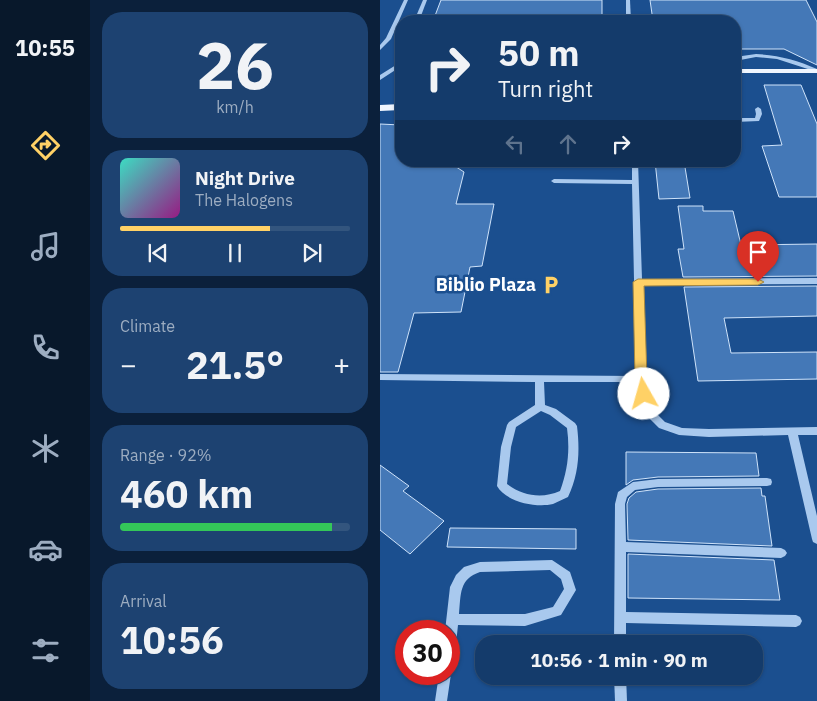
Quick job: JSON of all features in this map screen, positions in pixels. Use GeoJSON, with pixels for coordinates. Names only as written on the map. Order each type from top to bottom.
{"type":"FeatureCollection","features":[{"type":"Feature","properties":{"kind":"main road"},"geometry":{"type":"LineString","coordinates":[[741,71],[816,71]]}},
{"type":"Feature","properties":{"kind":"main road"},"geometry":{"type":"LineString","coordinates":[[380,108],[395,107]]}},
{"type":"Feature","properties":{"kind":"street"},"geometry":{"type":"LineString","coordinates":[[399,15],[406,0]]}},
{"type":"Feature","properties":{"kind":"street"},"geometry":{"type":"LineString","coordinates":[[419,15],[425,0]]}},
{"type":"Feature","properties":{"kind":"street"},"geometry":{"type":"LineString","coordinates":[[628,0],[629,15]]}},
{"type":"Feature","properties":{"kind":"street"},"geometry":{"type":"LineString","coordinates":[[380,48],[388,39],[395,24]]}},
{"type":"Feature","properties":{"kind":"street"},"geometry":{"type":"LineString","coordinates":[[741,58],[773,56],[816,71]]}},
{"type":"Feature","properties":{"kind":"street"},"geometry":{"type":"LineString","coordinates":[[380,78],[395,69]]}},
{"type":"Feature","properties":{"kind":"street"},"geometry":{"type":"LineString","coordinates":[[741,120],[757,120],[758,109]]}},
{"type":"Feature","properties":{"kind":"street"},"geometry":{"type":"LineString","coordinates":[[635,167],[641,379],[649,412],[662,425],[682,432],[817,432]]}},
{"type":"Feature","properties":{"kind":"street"},"geometry":{"type":"LineString","coordinates":[[554,181],[635,182]]}},
{"type":"Feature","properties":{"kind":"street"},"geometry":{"type":"LineString","coordinates":[[638,282],[817,281]]}},
{"type":"Feature","properties":{"kind":"street"},"geometry":{"type":"LineString","coordinates":[[380,377],[641,379]]}},
{"type":"Feature","properties":{"kind":"street"},"geometry":{"type":"LineString","coordinates":[[539,378],[540,407]]}},
{"type":"Feature","properties":{"kind":"street"},"geometry":{"type":"LineString","coordinates":[[540,407],[553,412],[572,426],[574,440],[573,471],[564,494],[550,501],[510,494],[502,486],[506,447],[512,425],[540,407]]}},
{"type":"Feature","properties":{"kind":"street"},"geometry":{"type":"LineString","coordinates":[[792,432],[817,539]]}},
{"type":"Feature","properties":{"kind":"street"},"geometry":{"type":"LineString","coordinates":[[620,635],[622,547],[620,504],[622,496],[634,486],[658,483],[767,482]]}},
{"type":"Feature","properties":{"kind":"street"},"geometry":{"type":"LineString","coordinates":[[622,547],[781,553]]}},
{"type":"Feature","properties":{"kind":"street"},"geometry":{"type":"LineString","coordinates":[[552,565],[566,576],[570,590],[557,611],[525,620],[453,620],[456,587],[460,579],[468,571],[480,567],[552,565]]}},
{"type":"Feature","properties":{"kind":"street"},"geometry":{"type":"LineString","coordinates":[[620,617],[796,620]]}},
{"type":"Feature","properties":{"kind":"street"},"geometry":{"type":"LineString","coordinates":[[441,701],[443,685]]}},
{"type":"Feature","properties":{"kind":"street"},"geometry":{"type":"LineString","coordinates":[[620,685],[621,701]]}},
{"type":"Feature","properties":{"kind":"building"},"geometry":{"type":"Polygon","coordinates":[[[441,0],[602,0],[602,15],[435,15],[441,0]]]}},
{"type":"Feature","properties":{"kind":"building"},"geometry":{"type":"Polygon","coordinates":[[[650,0],[806,0],[817,22],[817,65],[784,49],[741,49],[741,15],[652,15],[650,0]]]}},
{"type":"Feature","properties":{"kind":"building"},"geometry":{"type":"Polygon","coordinates":[[[764,85],[801,85],[817,124],[817,197],[779,197],[762,146],[782,145],[764,85]]]}},
{"type":"Feature","properties":{"kind":"building"},"geometry":{"type":"Polygon","coordinates":[[[380,124],[395,125],[395,167],[456,167],[464,172],[456,204],[494,204],[482,266],[470,267],[461,312],[414,313],[398,372],[380,372],[380,124]]]}},
{"type":"Feature","properties":{"kind":"building"},"geometry":{"type":"Polygon","coordinates":[[[656,167],[685,167],[690,198],[659,199],[656,167]]]}},
{"type":"Feature","properties":{"kind":"building"},"geometry":{"type":"Polygon","coordinates":[[[678,206],[703,206],[703,211],[733,211],[741,245],[817,244],[817,276],[683,277],[678,249],[684,249],[678,206]]]}},
{"type":"Feature","properties":{"kind":"building"},"geometry":{"type":"Polygon","coordinates":[[[817,286],[817,316],[724,318],[731,353],[817,352],[817,379],[698,381],[684,287],[817,286]]]}},
{"type":"Feature","properties":{"kind":"building"},"geometry":{"type":"Polygon","coordinates":[[[626,452],[756,453],[759,476],[658,477],[633,480],[626,485],[626,452]]]}},
{"type":"Feature","properties":{"kind":"building"},"geometry":{"type":"Polygon","coordinates":[[[380,465],[409,486],[403,491],[444,521],[410,554],[380,530],[380,465]]]}},
{"type":"Feature","properties":{"kind":"building"},"geometry":{"type":"Polygon","coordinates":[[[761,488],[762,496],[765,496],[772,546],[628,540],[627,504],[629,498],[636,492],[658,489],[761,488]]]}},
{"type":"Feature","properties":{"kind":"building"},"geometry":{"type":"Polygon","coordinates":[[[450,528],[576,529],[576,549],[447,547],[450,528]]]}},
{"type":"Feature","properties":{"kind":"building"},"geometry":{"type":"Polygon","coordinates":[[[628,554],[774,560],[780,600],[628,598],[628,554]]]}},
{"type":"Feature","properties":{"kind":"place","name":"Biblio Plaza"},"geometry":{"type":"Point","coordinates":[551,285]}},
{"type":"Feature","properties":{"kind":"route"},"geometry":{"type":"LineString","coordinates":[[644,394],[641,379],[638,282],[758,282]]}}]}
